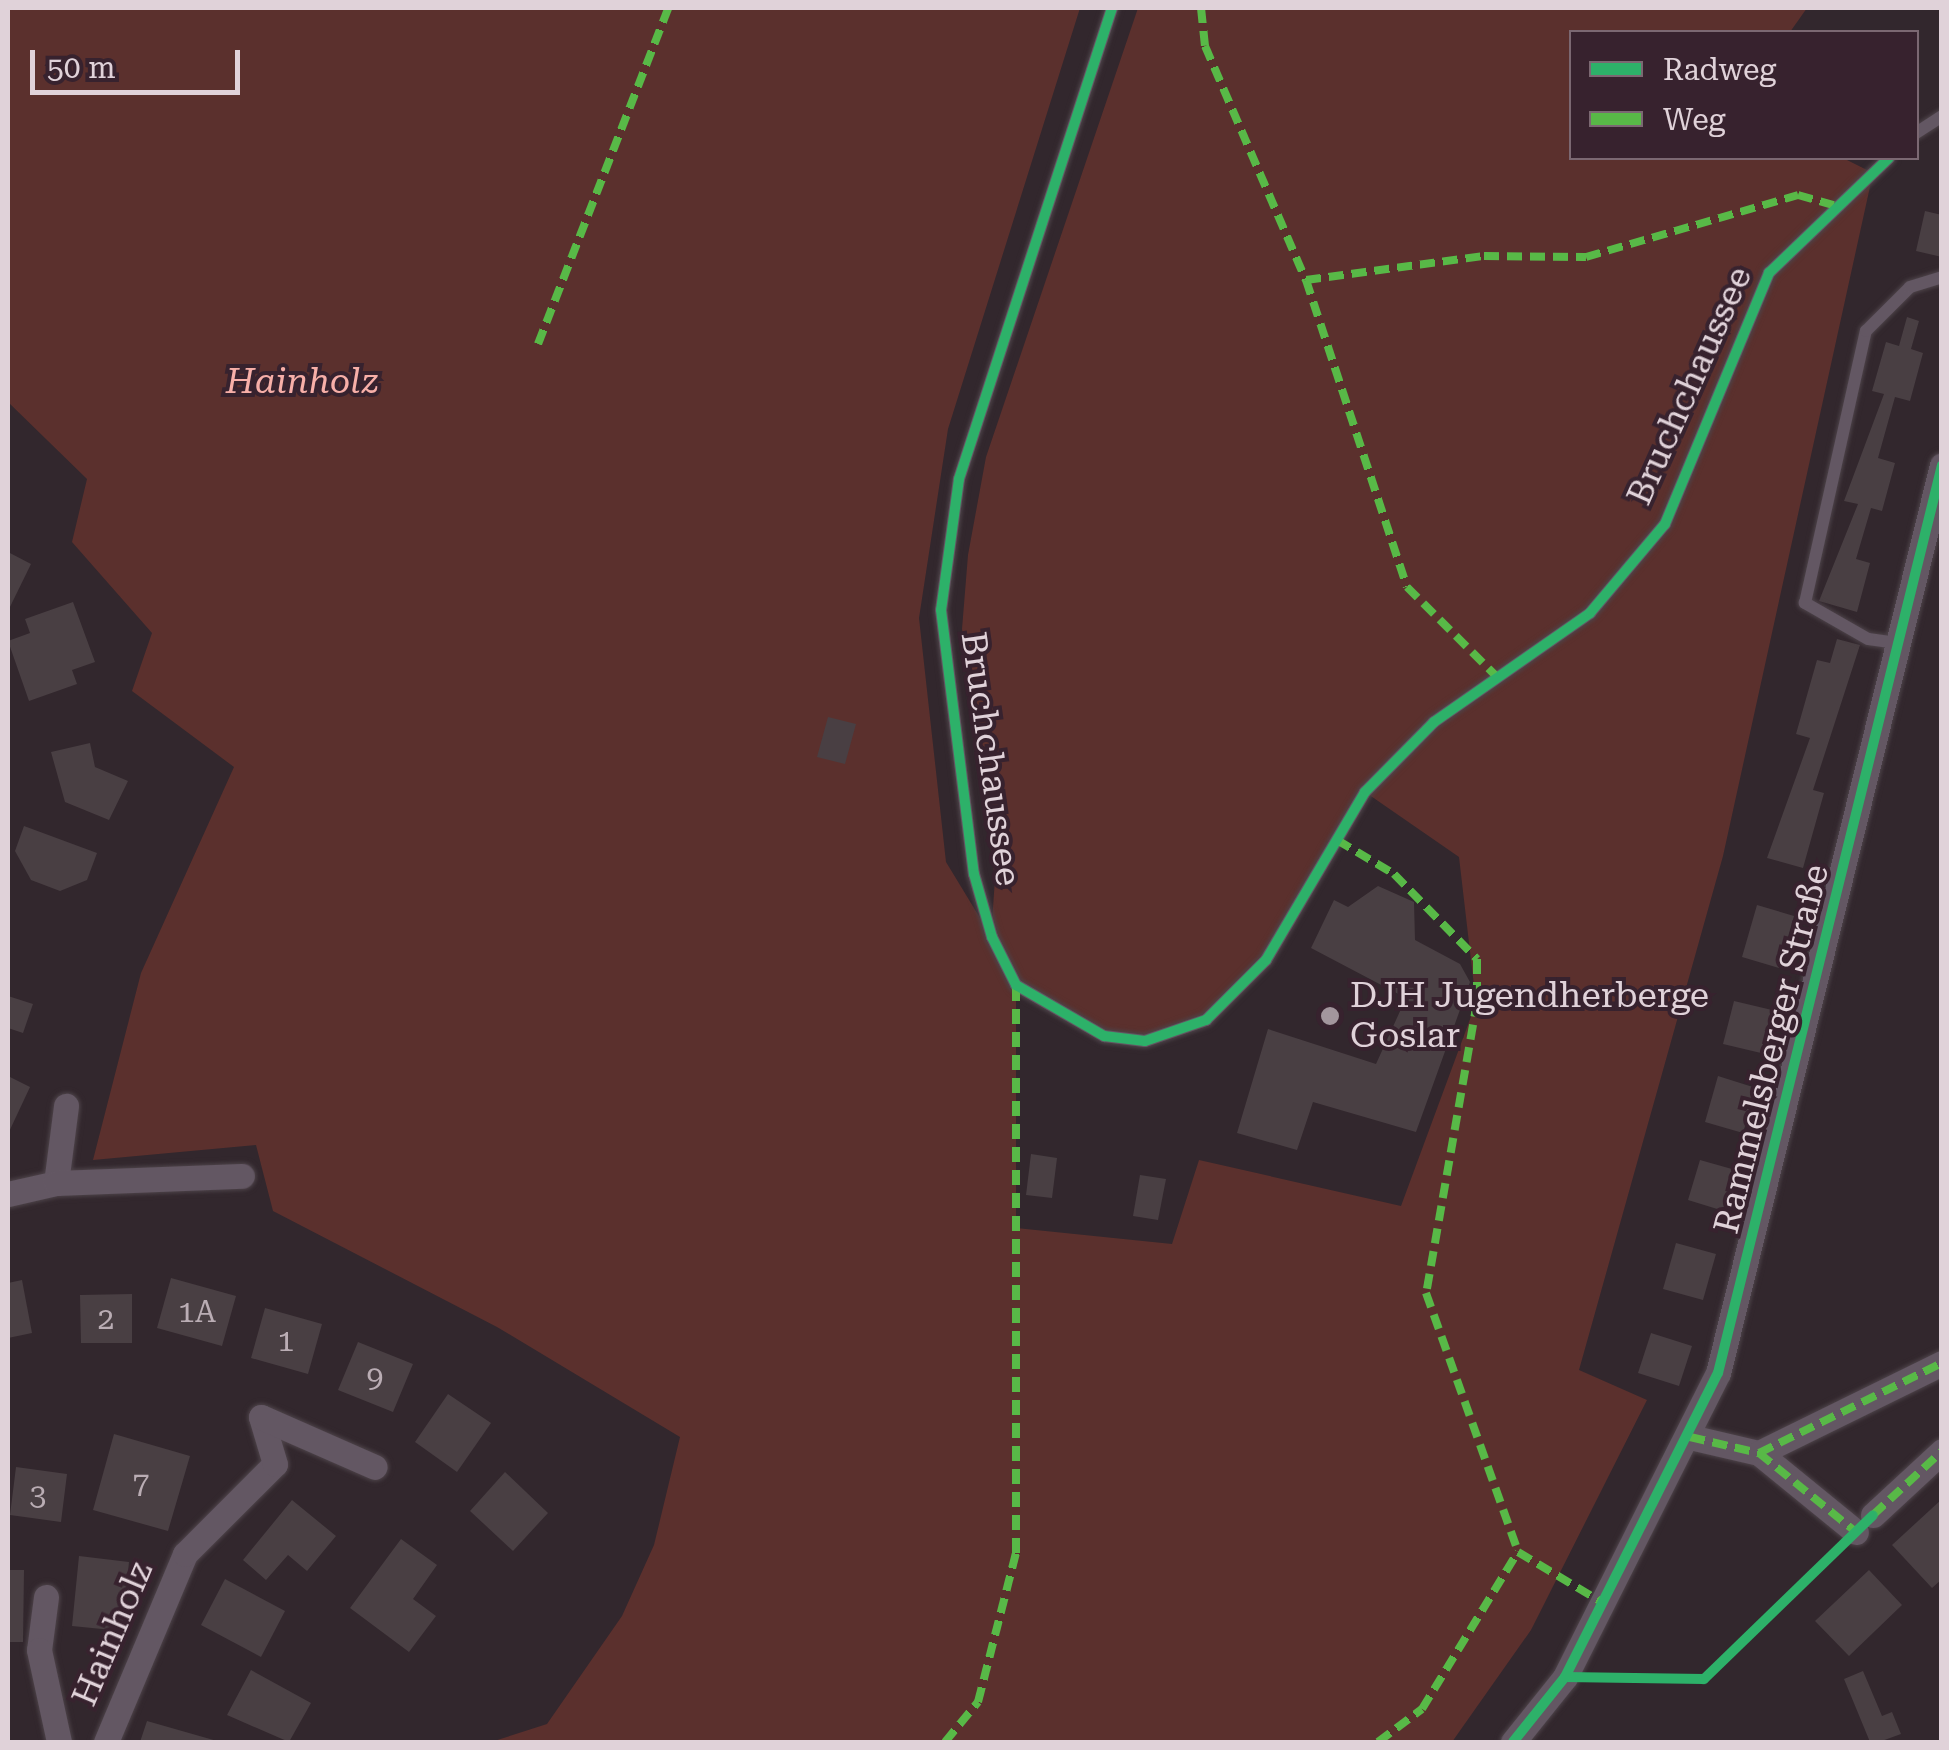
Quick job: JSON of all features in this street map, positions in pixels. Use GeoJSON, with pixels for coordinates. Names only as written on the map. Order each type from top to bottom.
{"type":"FeatureCollection","features":[{"type":"Feature","properties":{"kind":"street","name":"Rammelsberger Straße"},"geometry":{"type":"LineString","coordinates":[[1513,1742],[1565,1677],[1690,1437],[1718,1373],[1792,1092],[1942,465]]}},
{"type":"Feature","properties":{"kind":"street"},"geometry":{"type":"LineString","coordinates":[[56,1183],[66,1106]]}},
{"type":"Feature","properties":{"kind":"street"},"geometry":{"type":"LineString","coordinates":[[8,1194],[56,1183],[242,1176]]}},
{"type":"Feature","properties":{"kind":"street"},"geometry":{"type":"LineString","coordinates":[[1759,1453],[1942,1363]]}},
{"type":"Feature","properties":{"kind":"street","name":"Hainholz"},"geometry":{"type":"LineString","coordinates":[[106,1742],[185,1554],[275,1464],[261,1417],[375,1468]]}},
{"type":"Feature","properties":{"kind":"street"},"geometry":{"type":"LineString","coordinates":[[1690,1437],[1759,1453],[1864,1524],[1942,1452]]}},
{"type":"Feature","properties":{"kind":"street","name":"Hainholz"},"geometry":{"type":"LineString","coordinates":[[46,1597],[39,1650],[60,1742]]}},
{"type":"Feature","properties":{"kind":"lane","name":"Bruchchaussee"},"geometry":{"type":"LineString","coordinates":[[1112,8],[959,479],[941,610],[974,874],[992,937],[1016,985],[1104,1036],[1145,1042],[1206,1020],[1266,960],[1365,792],[1434,722],[1590,613],[1665,524],[1769,272],[1887,160]]}},
{"type":"Feature","properties":{"kind":"lane"},"geometry":{"type":"LineString","coordinates":[[1919,131],[1942,116]]}},
{"type":"Feature","properties":{"kind":"lane"},"geometry":{"type":"LineString","coordinates":[[1897,644],[1868,639],[1806,603],[1866,331],[1910,287],[1942,277]]}},
{"type":"Feature","properties":{"kind":"green space"},"geometry":{"type":"Polygon","coordinates":[[[8,8],[1080,8],[948,429],[919,618],[946,862],[991,936],[995,879],[962,629],[968,555],[986,457],[1138,8],[1807,8],[1791,30],[1569,30],[1569,160],[1847,160],[1873,173],[1723,856],[1579,1370],[1647,1400],[1531,1630],[1452,1742],[491,1742],[547,1724],[622,1616],[654,1545],[680,1437],[497,1327],[273,1211],[256,1145],[93,1160],[141,973],[234,767],[132,691],[152,633],[72,542],[87,479],[8,402],[8,8]],[[1365,792],[1266,960],[1206,1020],[1145,1041],[1104,1036],[1016,986],[1016,1228],[1172,1244],[1199,1160],[1401,1206],[1476,1003],[1459,857],[1365,792]]]}},
{"type":"Feature","properties":{"kind":"building"},"geometry":{"type":"Polygon","coordinates":[[[1925,211],[1942,215],[1942,257],[1916,251],[1925,211]]]}},
{"type":"Feature","properties":{"kind":"building"},"geometry":{"type":"Polygon","coordinates":[[[1907,317],[1919,321],[1911,349],[1923,353],[1910,401],[1895,397],[1878,458],[1895,463],[1882,511],[1871,508],[1856,559],[1870,563],[1857,612],[1819,601],[1858,504],[1844,501],[1884,394],[1872,391],[1886,342],[1899,346],[1907,317]]]}},
{"type":"Feature","properties":{"kind":"building"},"geometry":{"type":"Polygon","coordinates":[[[8,552],[31,564],[8,611],[8,552]]]}},
{"type":"Feature","properties":{"kind":"building"},"geometry":{"type":"Polygon","coordinates":[[[73,602],[95,662],[72,670],[77,684],[29,701],[8,641],[30,633],[25,619],[73,602]]]}},
{"type":"Feature","properties":{"kind":"building"},"geometry":{"type":"Polygon","coordinates":[[[1837,639],[1860,645],[1813,790],[1824,793],[1803,868],[1767,858],[1810,738],[1796,734],[1817,660],[1830,663],[1837,639]]]}},
{"type":"Feature","properties":{"kind":"building"},"geometry":{"type":"Polygon","coordinates":[[[828,717],[856,724],[845,764],[817,757],[828,717]]]}},
{"type":"Feature","properties":{"kind":"building"},"geometry":{"type":"Polygon","coordinates":[[[90,743],[95,767],[128,781],[109,820],[65,802],[51,752],[90,743]]]}},
{"type":"Feature","properties":{"kind":"building"},"geometry":{"type":"Polygon","coordinates":[[[24,826],[97,853],[87,880],[60,891],[31,880],[15,851],[24,826]]]}},
{"type":"Feature","properties":{"kind":"building"},"geometry":{"type":"Polygon","coordinates":[[[1378,886],[1414,902],[1415,940],[1460,964],[1470,982],[1416,1132],[1313,1102],[1297,1150],[1237,1133],[1268,1029],[1376,1064],[1406,998],[1311,948],[1334,900],[1348,907],[1378,886]]]}},
{"type":"Feature","properties":{"kind":"building"},"geometry":{"type":"Polygon","coordinates":[[[1757,905],[1794,916],[1779,968],[1742,957],[1757,905]]]}},
{"type":"Feature","properties":{"kind":"building"},"geometry":{"type":"Polygon","coordinates":[[[8,996],[33,1004],[23,1033],[8,1028],[8,996]]]}},
{"type":"Feature","properties":{"kind":"building"},"geometry":{"type":"Polygon","coordinates":[[[1734,1001],[1772,1010],[1761,1053],[1723,1044],[1734,1001]]]}},
{"type":"Feature","properties":{"kind":"building"},"geometry":{"type":"Polygon","coordinates":[[[8,1076],[30,1087],[8,1134],[8,1076]]]}},
{"type":"Feature","properties":{"kind":"building"},"geometry":{"type":"Polygon","coordinates":[[[1718,1076],[1756,1088],[1743,1133],[1705,1122],[1718,1076]]]}},
{"type":"Feature","properties":{"kind":"building"},"geometry":{"type":"Polygon","coordinates":[[[1031,1154],[1057,1158],[1052,1198],[1026,1195],[1031,1154]]]}},
{"type":"Feature","properties":{"kind":"building"},"geometry":{"type":"Polygon","coordinates":[[[1700,1160],[1739,1171],[1727,1212],[1688,1200],[1700,1160]]]}},
{"type":"Feature","properties":{"kind":"building"},"geometry":{"type":"Polygon","coordinates":[[[1140,1175],[1166,1179],[1158,1220],[1133,1216],[1140,1175]]]}},
{"type":"Feature","properties":{"kind":"building"},"geometry":{"type":"Polygon","coordinates":[[[1676,1243],[1716,1254],[1703,1300],[1663,1289],[1676,1243]]]}},
{"type":"Feature","properties":{"kind":"building"},"geometry":{"type":"Polygon","coordinates":[[[171,1278],[236,1296],[222,1346],[157,1328],[171,1278]]]}},
{"type":"Feature","properties":{"kind":"building"},"geometry":{"type":"Polygon","coordinates":[[[22,1280],[32,1333],[8,1338],[8,1283],[22,1280]]]}},
{"type":"Feature","properties":{"kind":"building"},"geometry":{"type":"Polygon","coordinates":[[[132,1294],[132,1343],[81,1343],[80,1295],[132,1294]]]}},
{"type":"Feature","properties":{"kind":"building"},"geometry":{"type":"Polygon","coordinates":[[[265,1308],[322,1324],[308,1374],[251,1358],[265,1308]]]}},
{"type":"Feature","properties":{"kind":"building"},"geometry":{"type":"Polygon","coordinates":[[[1651,1333],[1692,1346],[1679,1386],[1638,1373],[1651,1333]]]}},
{"type":"Feature","properties":{"kind":"building"},"geometry":{"type":"Polygon","coordinates":[[[358,1342],[413,1364],[393,1412],[338,1390],[358,1342]]]}},
{"type":"Feature","properties":{"kind":"building"},"geometry":{"type":"Polygon","coordinates":[[[448,1394],[491,1423],[457,1472],[415,1442],[448,1394]]]}},
{"type":"Feature","properties":{"kind":"building"},"geometry":{"type":"Polygon","coordinates":[[[114,1434],[190,1456],[168,1531],[93,1510],[114,1434]]]}},
{"type":"Feature","properties":{"kind":"building"},"geometry":{"type":"Polygon","coordinates":[[[16,1467],[67,1474],[61,1522],[10,1515],[16,1467]]]}},
{"type":"Feature","properties":{"kind":"building"},"geometry":{"type":"Polygon","coordinates":[[[505,1472],[548,1513],[513,1551],[470,1511],[505,1472]]]}},
{"type":"Feature","properties":{"kind":"building"},"geometry":{"type":"Polygon","coordinates":[[[1942,1499],[1942,1579],[1932,1588],[1892,1545],[1942,1499]]]}},
{"type":"Feature","properties":{"kind":"building"},"geometry":{"type":"Polygon","coordinates":[[[292,1500],[336,1536],[307,1571],[288,1555],[266,1580],[243,1560],[292,1500]]]}},
{"type":"Feature","properties":{"kind":"building"},"geometry":{"type":"Polygon","coordinates":[[[401,1539],[437,1565],[413,1599],[436,1616],[409,1652],[350,1608],[401,1539]]]}},
{"type":"Feature","properties":{"kind":"building"},"geometry":{"type":"Polygon","coordinates":[[[79,1556],[129,1562],[122,1631],[72,1626],[79,1556]]]}},
{"type":"Feature","properties":{"kind":"building"},"geometry":{"type":"Polygon","coordinates":[[[8,1570],[24,1570],[23,1642],[8,1642],[8,1570]]]}},
{"type":"Feature","properties":{"kind":"building"},"geometry":{"type":"Polygon","coordinates":[[[1869,1570],[1902,1605],[1849,1656],[1815,1621],[1869,1570]]]}},
{"type":"Feature","properties":{"kind":"building"},"geometry":{"type":"Polygon","coordinates":[[[225,1579],[285,1611],[261,1657],[201,1625],[225,1579]]]}},
{"type":"Feature","properties":{"kind":"building"},"geometry":{"type":"Polygon","coordinates":[[[251,1670],[311,1703],[289,1742],[227,1715],[251,1670]]]}},
{"type":"Feature","properties":{"kind":"building"},"geometry":{"type":"Polygon","coordinates":[[[1863,1671],[1882,1716],[1892,1712],[1901,1734],[1870,1742],[1844,1679],[1863,1671]]]}},
{"type":"Feature","properties":{"kind":"building"},"geometry":{"type":"Polygon","coordinates":[[[147,1721],[217,1741],[217,1742],[140,1742],[147,1721]]]}},
{"type":"Feature","properties":{"kind":"marked path"},"geometry":{"type":"LineString","coordinates":[[538,344],[668,8]]}},
{"type":"Feature","properties":{"kind":"marked path"},"geometry":{"type":"LineString","coordinates":[[1201,8],[1205,46],[1306,280],[1407,587],[1499,679]]}},
{"type":"Feature","properties":{"kind":"marked path"},"geometry":{"type":"LineString","coordinates":[[1306,280],[1484,256],[1586,257],[1798,195],[1834,205]]}},
{"type":"Feature","properties":{"kind":"marked path"},"geometry":{"type":"LineString","coordinates":[[1337,840],[1394,874],[1477,959],[1477,1002],[1426,1293],[1518,1552],[1605,1604]]}},
{"type":"Feature","properties":{"kind":"marked path"},"geometry":{"type":"LineString","coordinates":[[945,1742],[978,1702],[1016,1553],[1016,985]]}},
{"type":"Feature","properties":{"kind":"marked path"},"geometry":{"type":"LineString","coordinates":[[1690,1437],[1759,1453],[1942,1363]]}},
{"type":"Feature","properties":{"kind":"marked path"},"geometry":{"type":"LineString","coordinates":[[1873,1515],[1942,1451]]}},
{"type":"Feature","properties":{"kind":"marked path"},"geometry":{"type":"LineString","coordinates":[[1759,1453],[1856,1532]]}},
{"type":"Feature","properties":{"kind":"marked path"},"geometry":{"type":"LineString","coordinates":[[1378,1742],[1422,1709],[1518,1552]]}},
{"type":"Feature","properties":{"kind":"cycle path"},"geometry":{"type":"LineString","coordinates":[[1112,8],[959,479],[941,610],[974,874],[992,937],[1016,985],[1104,1036],[1145,1041],[1206,1020],[1266,960],[1365,792],[1434,722],[1590,613],[1665,524],[1769,273],[1887,160]]}},
{"type":"Feature","properties":{"kind":"cycle path"},"geometry":{"type":"LineString","coordinates":[[1513,1742],[1565,1677],[1718,1373],[1942,465]]}},
{"type":"Feature","properties":{"kind":"cycle path"},"geometry":{"type":"LineString","coordinates":[[1565,1677],[1704,1679],[1873,1515]]}},
{"type":"Feature","properties":{"kind":"place","name":"DJH Jugendherberge Goslar"},"geometry":{"type":"Point","coordinates":[1330,1016]}}]}
